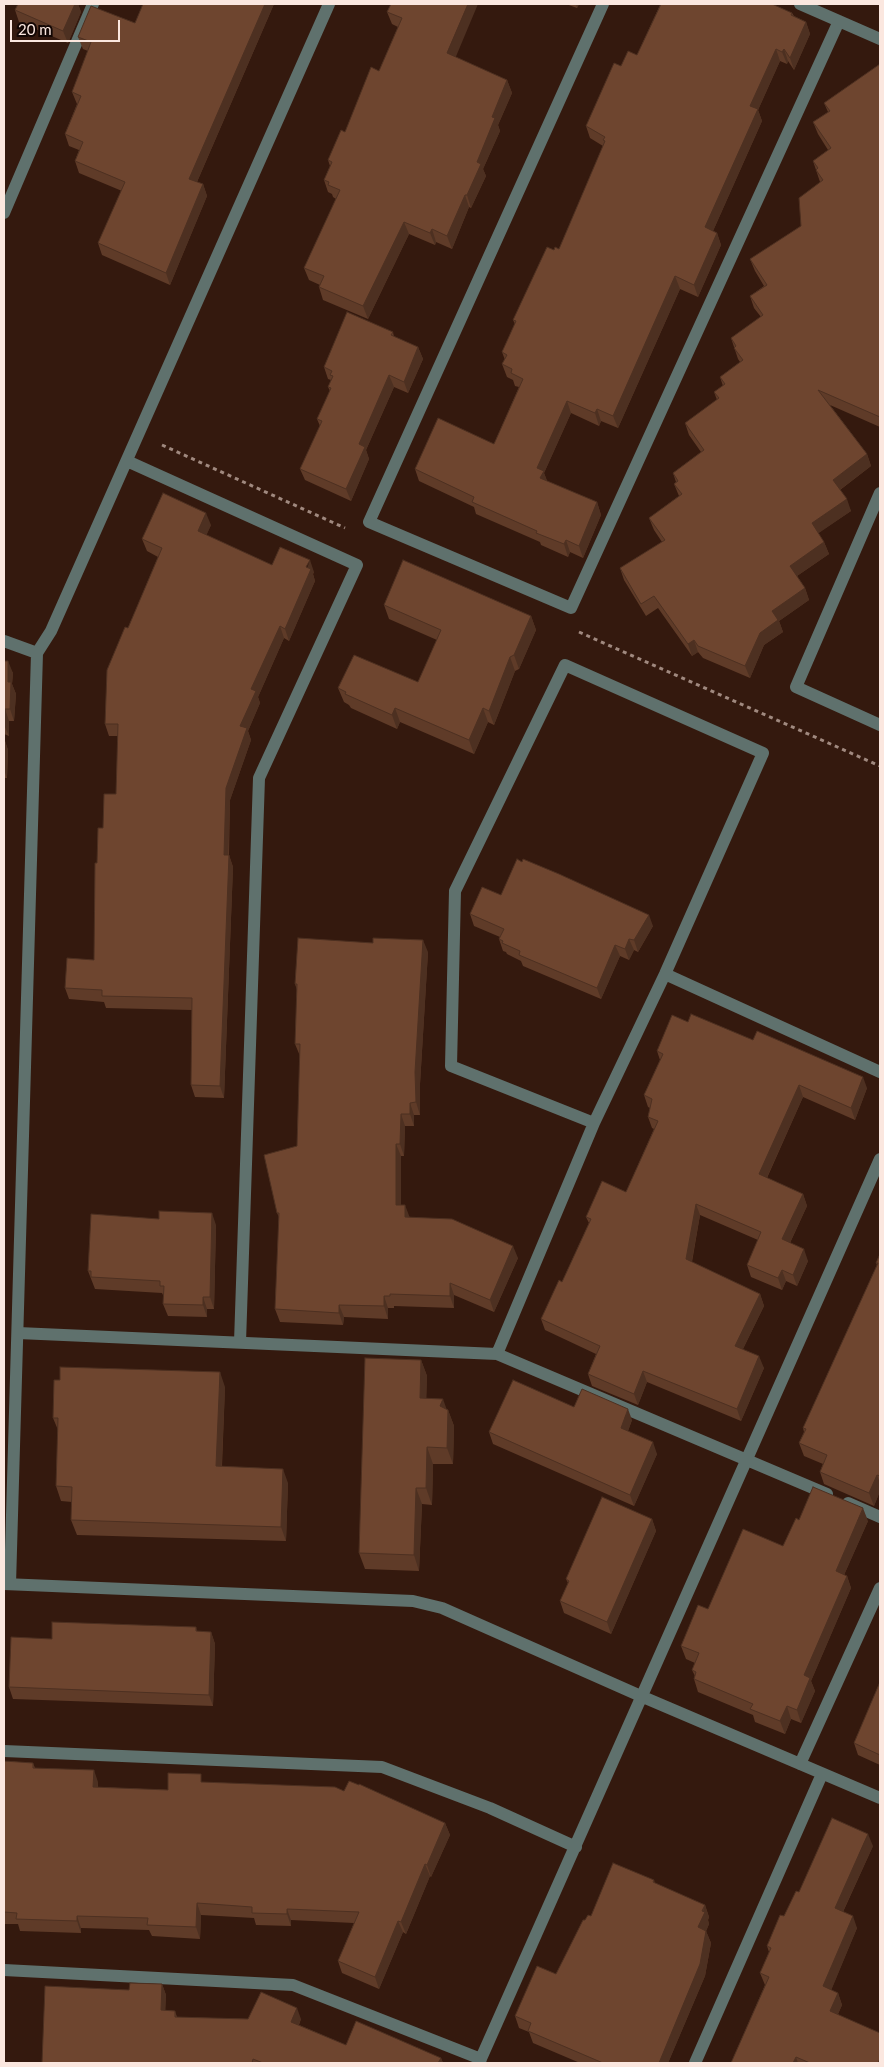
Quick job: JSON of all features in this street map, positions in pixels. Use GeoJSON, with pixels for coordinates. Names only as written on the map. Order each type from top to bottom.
{"type":"FeatureCollection","features":[{"type":"Feature","properties":{"kind":"street"},"geometry":{"type":"LineString","coordinates":[[4,213],[93,4]]}},
{"type":"Feature","properties":{"kind":"street"},"geometry":{"type":"LineString","coordinates":[[329,4],[51,631],[37,653],[18,1333],[7,1584],[413,1601],[442,1608],[643,1697],[880,1798]]}},
{"type":"Feature","properties":{"kind":"street"},"geometry":{"type":"LineString","coordinates":[[603,4],[369,522],[571,608],[839,21]]}},
{"type":"Feature","properties":{"kind":"street"},"geometry":{"type":"LineString","coordinates":[[800,4],[880,39]]}},
{"type":"Feature","properties":{"kind":"street"},"geometry":{"type":"LineString","coordinates":[[127,461],[357,565],[259,778],[240,1342]]}},
{"type":"Feature","properties":{"kind":"street"},"geometry":{"type":"LineString","coordinates":[[880,493],[796,687],[880,725]]}},
{"type":"Feature","properties":{"kind":"street"},"geometry":{"type":"LineString","coordinates":[[4,641],[37,653]]}},
{"type":"Feature","properties":{"kind":"street"},"geometry":{"type":"LineString","coordinates":[[497,1354],[594,1123],[665,974],[763,753],[565,665],[455,891],[451,1066],[594,1123]]}},
{"type":"Feature","properties":{"kind":"street"},"geometry":{"type":"LineString","coordinates":[[665,974],[880,1072]]}},
{"type":"Feature","properties":{"kind":"street"},"geometry":{"type":"LineString","coordinates":[[4,1970],[293,1985],[480,2061],[880,1159]]}},
{"type":"Feature","properties":{"kind":"street"},"geometry":{"type":"LineString","coordinates":[[18,1333],[497,1354],[880,1517]]}},
{"type":"Feature","properties":{"kind":"street"},"geometry":{"type":"LineString","coordinates":[[800,1764],[880,1588]]}},
{"type":"Feature","properties":{"kind":"street"},"geometry":{"type":"LineString","coordinates":[[4,1751],[382,1767],[490,1808],[576,1847]]}},
{"type":"Feature","properties":{"kind":"street"},"geometry":{"type":"LineString","coordinates":[[695,2063],[822,1774]]}},
{"type":"Feature","properties":{"kind":"building"},"geometry":{"type":"Polygon","coordinates":[[[18,4],[75,4],[63,31],[15,10],[18,4]]]}},
{"type":"Feature","properties":{"kind":"building"},"geometry":{"type":"Polygon","coordinates":[[[143,4],[265,4],[189,179],[203,184],[166,273],[98,243],[125,182],[75,161],[83,142],[65,134],[81,96],[72,92],[91,42],[78,37],[91,6],[135,23],[143,4]]]}},
{"type":"Feature","properties":{"kind":"building"},"geometry":{"type":"Polygon","coordinates":[[[391,4],[468,4],[447,53],[507,80],[492,117],[495,118],[477,162],[481,164],[447,236],[432,229],[430,233],[404,222],[363,306],[319,287],[324,276],[304,268],[340,190],[328,185],[329,182],[324,180],[332,162],[328,160],[341,130],[345,132],[371,67],[379,71],[402,18],[387,12],[391,4]]]}},
{"type":"Feature","properties":{"kind":"building"},"geometry":{"type":"Polygon","coordinates":[[[661,4],[772,4],[806,22],[790,58],[784,49],[782,52],[776,49],[750,106],[758,109],[705,227],[717,233],[694,285],[675,276],[613,416],[597,409],[595,413],[567,401],[537,468],[544,471],[540,478],[597,502],[579,546],[566,540],[564,544],[536,533],[537,531],[472,502],[474,497],[415,469],[438,418],[494,444],[523,379],[511,373],[512,369],[502,364],[507,355],[502,352],[516,321],[513,320],[547,247],[554,250],[555,247],[559,249],[605,141],[603,140],[605,137],[586,126],[614,63],[621,66],[628,51],[637,55],[661,4]]]}},
{"type":"Feature","properties":{"kind":"building"},"geometry":{"type":"Polygon","coordinates":[[[880,64],[880,417],[818,390],[867,454],[833,480],[847,499],[812,523],[824,542],[790,566],[805,588],[772,611],[778,620],[760,633],[745,666],[698,646],[694,640],[688,644],[654,596],[641,604],[620,568],[665,540],[649,518],[682,494],[674,484],[678,481],[673,473],[704,450],[685,423],[719,398],[714,392],[725,384],[720,377],[743,360],[734,348],[736,346],[731,338],[763,315],[750,296],[767,285],[750,259],[801,226],[799,198],[823,180],[816,170],[818,168],[813,161],[831,148],[813,122],[830,111],[824,103],[880,64]]]}},
{"type":"Feature","properties":{"kind":"building"},"geometry":{"type":"Polygon","coordinates":[[[347,312],[393,332],[391,335],[418,347],[404,382],[389,375],[359,444],[365,447],[346,489],[300,469],[322,421],[317,419],[331,388],[328,387],[333,376],[330,375],[332,371],[324,367],[347,312]]]}},
{"type":"Feature","properties":{"kind":"building"},"geometry":{"type":"Polygon","coordinates":[[[163,493],[206,513],[198,531],[272,565],[280,547],[310,560],[306,567],[311,569],[285,629],[280,626],[251,689],[256,691],[240,726],[247,728],[226,788],[224,855],[229,855],[220,1086],[191,1085],[192,998],[102,996],[102,990],[65,988],[67,958],[94,960],[95,863],[97,863],[98,828],[103,828],[104,794],[116,794],[118,724],[105,724],[107,670],[125,627],[128,628],[162,548],[142,539],[163,493]]]}},
{"type":"Feature","properties":{"kind":"building"},"geometry":{"type":"Polygon","coordinates":[[[403,560],[531,616],[514,655],[510,657],[489,711],[483,708],[469,740],[395,708],[392,715],[345,694],[346,692],[338,688],[354,655],[418,682],[441,630],[384,605],[403,560]]]}},
{"type":"Feature","properties":{"kind":"building"},"geometry":{"type":"Polygon","coordinates":[[[4,661],[8,661],[8,682],[11,682],[10,709],[5,709],[4,725],[4,661]]]}},
{"type":"Feature","properties":{"kind":"building"},"geometry":{"type":"Polygon","coordinates":[[[517,859],[522,862],[523,859],[559,874],[649,915],[634,940],[629,939],[625,949],[615,945],[597,988],[519,955],[520,951],[502,943],[503,941],[499,939],[504,929],[470,914],[482,887],[501,895],[517,859]]]}},
{"type":"Feature","properties":{"kind":"building"},"geometry":{"type":"Polygon","coordinates":[[[298,938],[373,943],[373,938],[423,940],[415,1072],[416,1102],[410,1103],[410,1114],[401,1114],[400,1144],[396,1144],[396,1205],[405,1205],[405,1217],[452,1219],[513,1246],[490,1300],[450,1283],[450,1296],[390,1294],[390,1296],[384,1296],[384,1306],[339,1305],[339,1313],[275,1309],[279,1213],[277,1213],[264,1155],[297,1146],[300,1044],[295,1044],[297,984],[295,984],[298,938]]]}},
{"type":"Feature","properties":{"kind":"building"},"geometry":{"type":"Polygon","coordinates":[[[691,1014],[753,1040],[757,1031],[863,1077],[851,1108],[799,1085],[759,1174],[803,1194],[782,1239],[804,1249],[793,1275],[782,1270],[778,1278],[747,1265],[761,1232],[696,1204],[686,1259],[760,1294],[735,1346],[759,1356],[737,1409],[643,1371],[634,1394],[588,1374],[600,1346],[541,1319],[559,1280],[562,1282],[591,1219],[586,1217],[602,1181],[626,1192],[658,1121],[648,1117],[652,1099],[644,1095],[663,1054],[657,1051],[672,1015],[688,1022],[691,1014]]]}},
{"type":"Feature","properties":{"kind":"building"},"geometry":{"type":"Polygon","coordinates":[[[159,1211],[212,1213],[210,1297],[203,1297],[203,1305],[163,1304],[164,1286],[160,1286],[160,1281],[91,1277],[91,1271],[88,1271],[91,1214],[159,1219],[159,1211]]]}},
{"type":"Feature","properties":{"kind":"building"},"geometry":{"type":"Polygon","coordinates":[[[880,1254],[880,1476],[877,1475],[869,1493],[820,1472],[827,1455],[799,1443],[806,1429],[803,1428],[878,1263],[876,1263],[880,1254]]]}},
{"type":"Feature","properties":{"kind":"building"},"geometry":{"type":"Polygon","coordinates":[[[365,1358],[421,1360],[420,1398],[443,1399],[440,1406],[448,1410],[447,1448],[427,1447],[426,1488],[416,1488],[414,1555],[359,1553],[365,1358]]]}},
{"type":"Feature","properties":{"kind":"building"},"geometry":{"type":"Polygon","coordinates":[[[60,1367],[220,1372],[216,1466],[283,1469],[281,1527],[71,1520],[72,1487],[56,1486],[58,1418],[53,1418],[54,1380],[60,1380],[60,1367]]]}},
{"type":"Feature","properties":{"kind":"building"},"geometry":{"type":"Polygon","coordinates":[[[513,1380],[574,1407],[582,1389],[628,1409],[621,1428],[653,1442],[630,1495],[489,1432],[513,1380]]]}},
{"type":"Feature","properties":{"kind":"building"},"geometry":{"type":"Polygon","coordinates":[[[813,1487],[863,1508],[836,1571],[847,1576],[804,1675],[810,1678],[797,1710],[787,1706],[780,1721],[750,1709],[753,1704],[694,1679],[696,1672],[692,1670],[699,1653],[681,1646],[698,1605],[708,1609],[743,1529],[783,1546],[796,1518],[799,1520],[813,1487]]]}},
{"type":"Feature","properties":{"kind":"building"},"geometry":{"type":"Polygon","coordinates":[[[602,1497],[652,1519],[607,1622],[560,1601],[569,1581],[566,1579],[602,1497]]]}},
{"type":"Feature","properties":{"kind":"building"},"geometry":{"type":"Polygon","coordinates":[[[52,1622],[196,1627],[196,1631],[211,1632],[209,1695],[9,1687],[11,1637],[52,1639],[52,1622]]]}},
{"type":"Feature","properties":{"kind":"building"},"geometry":{"type":"Polygon","coordinates":[[[880,1682],[880,1755],[854,1743],[880,1682]]]}},
{"type":"Feature","properties":{"kind":"building"},"geometry":{"type":"Polygon","coordinates":[[[4,1761],[33,1763],[33,1768],[94,1770],[93,1787],[168,1790],[168,1773],[201,1774],[201,1782],[335,1787],[344,1791],[349,1781],[445,1823],[427,1865],[425,1864],[401,1922],[398,1921],[375,1977],[338,1961],[359,1912],[287,1909],[287,1914],[252,1913],[252,1907],[197,1903],[196,1927],[147,1925],[148,1918],[77,1916],[77,1921],[16,1919],[17,1913],[4,1912],[4,1761]]]}},
{"type":"Feature","properties":{"kind":"building"},"geometry":{"type":"Polygon","coordinates":[[[832,1818],[868,1834],[835,1908],[853,1916],[823,1986],[838,1993],[830,2011],[880,2033],[880,2059],[878,2063],[810,2063],[796,2057],[793,2063],[731,2063],[769,1977],[760,1973],[771,1948],[767,1946],[780,1915],[784,1916],[796,1891],[799,1892],[832,1818]]]}},
{"type":"Feature","properties":{"kind":"building"},"geometry":{"type":"Polygon","coordinates":[[[613,1863],[654,1880],[653,1882],[705,1905],[702,1911],[705,1912],[698,1927],[706,1931],[700,1964],[659,2063],[603,2063],[528,2031],[531,2023],[515,2016],[537,1966],[556,1974],[583,1920],[588,1915],[591,1916],[613,1863]]]}},
{"type":"Feature","properties":{"kind":"building"},"geometry":{"type":"Polygon","coordinates":[[[130,1983],[162,1984],[161,2010],[175,2011],[175,2017],[248,2019],[261,1992],[297,2008],[291,2022],[346,2045],[356,2021],[441,2058],[438,2063],[263,2063],[253,2059],[252,2063],[42,2063],[45,1986],[129,1990],[130,1983]]]}}]}
